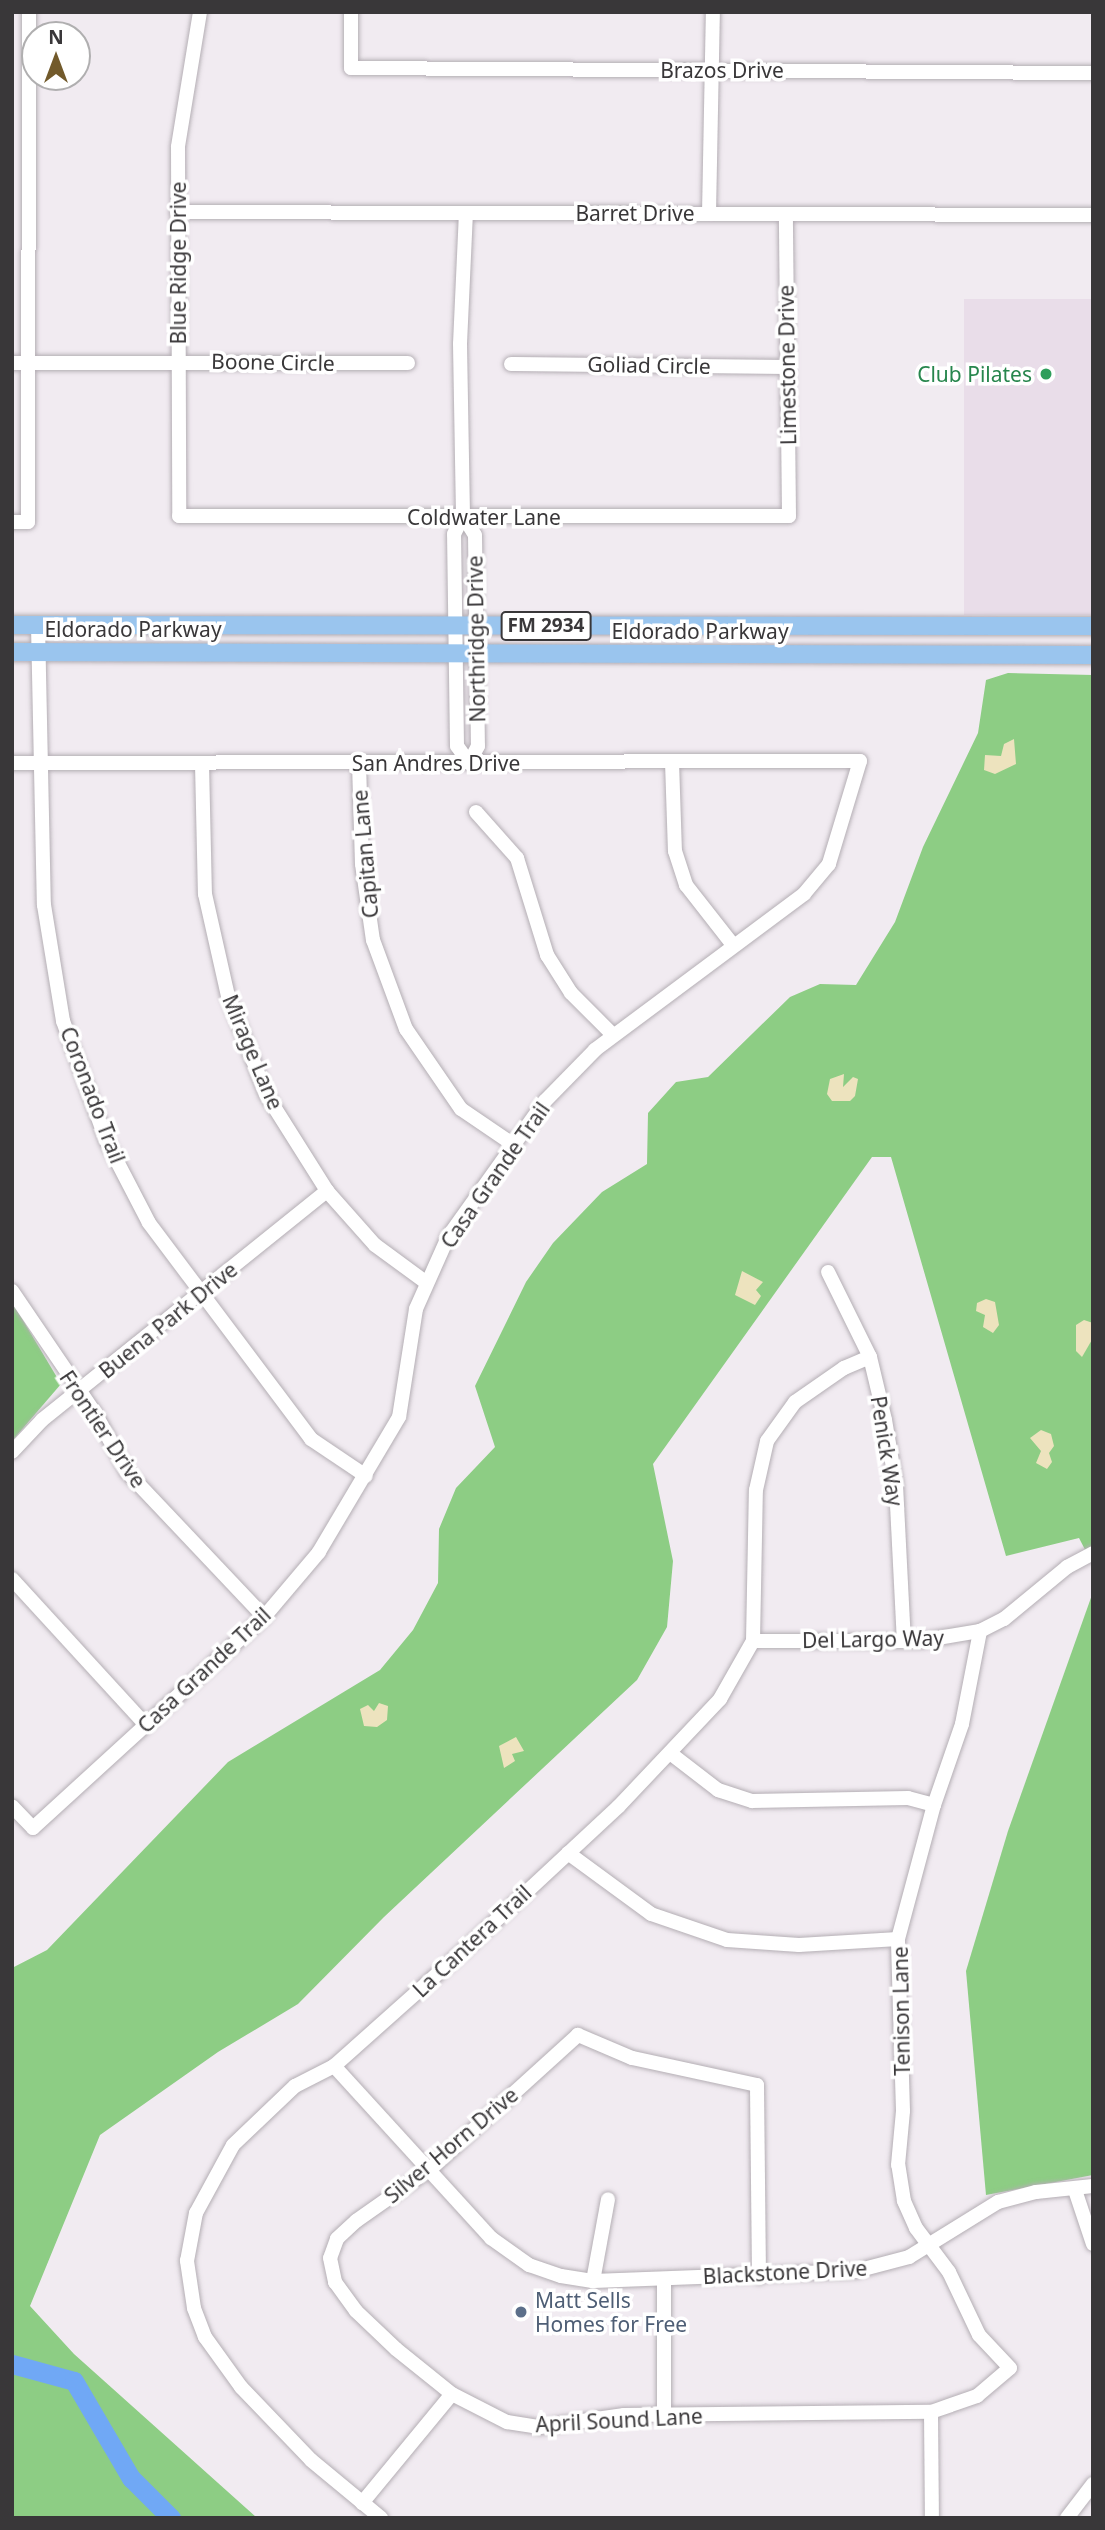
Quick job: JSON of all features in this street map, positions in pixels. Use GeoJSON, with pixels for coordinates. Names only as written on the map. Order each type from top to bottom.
{"type":"FeatureCollection","features":[{"type":"Feature","properties":{"kind":"main road","name":"Eldorado Parkway"},"geometry":{"type":"LineString","coordinates":[[12,625],[1086,626]]}},
{"type":"Feature","properties":{"kind":"main road"},"geometry":{"type":"LineString","coordinates":[[1086,626],[1086,655]]}},
{"type":"Feature","properties":{"kind":"main road","name":"Eldorado Parkway"},"geometry":{"type":"LineString","coordinates":[[12,652],[1086,655]]}},
{"type":"Feature","properties":{"kind":"street"},"geometry":{"type":"LineString","coordinates":[[12,523],[28,522],[19,363],[27,213],[29,12]]}},
{"type":"Feature","properties":{"kind":"street","name":"Blue Ridge Drive"},"geometry":{"type":"LineString","coordinates":[[179,516],[177,212],[183,103],[197,47],[200,12]]}},
{"type":"Feature","properties":{"kind":"street","name":"Brazos Drive"},"geometry":{"type":"LineString","coordinates":[[351,12],[351,68],[1093,73]]}},
{"type":"Feature","properties":{"kind":"street"},"geometry":{"type":"LineString","coordinates":[[709,214],[713,12]]}},
{"type":"Feature","properties":{"kind":"street","name":"Barret Drive"},"geometry":{"type":"LineString","coordinates":[[177,212],[1093,215]]}},
{"type":"Feature","properties":{"kind":"street"},"geometry":{"type":"LineString","coordinates":[[12,213],[27,213]]}},
{"type":"Feature","properties":{"kind":"street","name":"Northridge Drive"},"geometry":{"type":"LineString","coordinates":[[463,516],[475,535],[478,746],[469,763],[457,746],[454,534],[463,516],[460,344],[466,213]]}},
{"type":"Feature","properties":{"kind":"street","name":"Limestone Drive"},"geometry":{"type":"LineString","coordinates":[[786,214],[789,516]]}},
{"type":"Feature","properties":{"kind":"street","name":"Boone Circle"},"geometry":{"type":"LineString","coordinates":[[19,363],[408,363]]}},
{"type":"Feature","properties":{"kind":"street","name":"Goliad Circle"},"geometry":{"type":"LineString","coordinates":[[511,364],[787,366]]}},
{"type":"Feature","properties":{"kind":"street","name":"Coldwater Lane"},"geometry":{"type":"LineString","coordinates":[[179,516],[789,516]]}},
{"type":"Feature","properties":{"kind":"street","name":"Coronado Trail"},"geometry":{"type":"LineString","coordinates":[[38,625],[44,905],[63,1021],[106,1140],[149,1223],[311,1439],[366,1476]]}},
{"type":"Feature","properties":{"kind":"street","name":"San Andres Drive"},"geometry":{"type":"LineString","coordinates":[[12,763],[860,761]]}},
{"type":"Feature","properties":{"kind":"street","name":"Casa Grande Trail"},"geometry":{"type":"LineString","coordinates":[[12,1805],[33,1828],[264,1617],[319,1552],[366,1476],[398,1417],[416,1309],[448,1237],[545,1101],[613,1035],[804,894],[829,864],[860,761]]}},
{"type":"Feature","properties":{"kind":"street"},"geometry":{"type":"LineString","coordinates":[[672,762],[678,862],[686,884],[733,945]]}},
{"type":"Feature","properties":{"kind":"street","name":"Capitan Lane"},"geometry":{"type":"LineString","coordinates":[[359,763],[362,864],[373,940],[406,1029],[461,1109],[514,1144]]}},
{"type":"Feature","properties":{"kind":"street","name":"Mirage Lane"},"geometry":{"type":"LineString","coordinates":[[202,764],[205,894],[228,996],[266,1094],[327,1191],[374,1245],[427,1283]]}},
{"type":"Feature","properties":{"kind":"street"},"geometry":{"type":"LineString","coordinates":[[476,812],[517,858],[547,955],[571,993],[613,1035]]}},
{"type":"Feature","properties":{"kind":"street","name":"Buena Park Drive"},"geometry":{"type":"LineString","coordinates":[[12,1451],[43,1420],[327,1191]]}},
{"type":"Feature","properties":{"kind":"street","name":"Penick Way"},"geometry":{"type":"LineString","coordinates":[[828,1272],[870,1357],[896,1485],[904,1641]]}},
{"type":"Feature","properties":{"kind":"street","name":"Frontier Drive"},"geometry":{"type":"LineString","coordinates":[[12,1292],[79,1392],[127,1472],[264,1617]]}},
{"type":"Feature","properties":{"kind":"street","name":"La Cantera Trail"},"geometry":{"type":"LineString","coordinates":[[381,2518],[311,2460],[241,2387],[212,2347],[194,2308],[187,2261],[196,2213],[233,2145],[295,2086],[334,2066],[568,1853],[670,1753],[720,1699],[753,1641],[757,1490],[767,1441],[795,1402],[844,1368],[870,1357]]}},
{"type":"Feature","properties":{"kind":"street","name":"Del Largo Way"},"geometry":{"type":"LineString","coordinates":[[753,1641],[904,1641],[980,1631],[1004,1619],[1068,1567],[1093,1553]]}},
{"type":"Feature","properties":{"kind":"street"},"geometry":{"type":"LineString","coordinates":[[12,1579],[146,1724]]}},
{"type":"Feature","properties":{"kind":"street","name":"Tenison Lane"},"geometry":{"type":"LineString","coordinates":[[980,1631],[962,1724],[933,1805],[898,1939],[903,2111],[898,2165],[904,2201],[949,2272],[979,2335],[1010,2368]]}},
{"type":"Feature","properties":{"kind":"street"},"geometry":{"type":"LineString","coordinates":[[670,1753],[718,1790],[752,1801],[887,1797],[933,1805]]}},
{"type":"Feature","properties":{"kind":"street"},"geometry":{"type":"LineString","coordinates":[[568,1853],[651,1914],[727,1940],[799,1945],[898,1939]]}},
{"type":"Feature","properties":{"kind":"street","name":"Silver Horn Drive"},"geometry":{"type":"LineString","coordinates":[[330,2258],[337,2239],[356,2221],[430,2169],[578,2035],[632,2058],[757,2085],[760,2277]]}},
{"type":"Feature","properties":{"kind":"street","name":"Blackstone Drive"},"geometry":{"type":"LineString","coordinates":[[334,2066],[491,2238],[528,2265],[593,2281],[760,2277],[888,2266],[998,2202],[1037,2192],[1076,2190],[1093,2186]]}},
{"type":"Feature","properties":{"kind":"street"},"geometry":{"type":"LineString","coordinates":[[1076,2190],[1093,2244]]}},
{"type":"Feature","properties":{"kind":"street"},"geometry":{"type":"LineString","coordinates":[[593,2281],[608,2199]]}},
{"type":"Feature","properties":{"kind":"street","name":"April Sound Lane"},"geometry":{"type":"LineString","coordinates":[[330,2258],[335,2282],[356,2311],[452,2395],[508,2422],[540,2427],[624,2415],[931,2412],[977,2396],[1010,2368]]}},
{"type":"Feature","properties":{"kind":"street"},"geometry":{"type":"LineString","coordinates":[[664,2279],[664,2415]]}},
{"type":"Feature","properties":{"kind":"street"},"geometry":{"type":"LineString","coordinates":[[362,2503],[452,2395]]}},
{"type":"Feature","properties":{"kind":"street"},"geometry":{"type":"LineString","coordinates":[[931,2412],[932,2518]]}},
{"type":"Feature","properties":{"kind":"street"},"geometry":{"type":"LineString","coordinates":[[1068,2518],[1093,2484]]}},
{"type":"Feature","properties":{"kind":"shaded area"},"geometry":{"type":"Polygon","coordinates":[[[964,299],[1093,299],[1093,615],[964,615],[964,299]]]}},
{"type":"Feature","properties":{"kind":"green space"},"geometry":{"type":"Polygon","coordinates":[[[1008,673],[1093,675],[1093,1565],[1079,1538],[1006,1556],[891,1157],[872,1157],[653,1464],[673,1561],[667,1627],[637,1680],[384,1917],[298,2004],[218,2052],[100,2135],[30,2306],[74,2354],[257,2518],[12,2518],[12,1968],[47,1950],[228,1762],[380,1670],[413,1630],[438,1583],[439,1529],[456,1488],[495,1447],[475,1386],[526,1282],[553,1243],[602,1192],[647,1164],[648,1113],[676,1082],[708,1077],[790,997],[820,984],[856,985],[895,922],[923,847],[978,733],[986,680],[1008,673]]]}},
{"type":"Feature","properties":{"kind":"green space"},"geometry":{"type":"Polygon","coordinates":[[[12,1302],[61,1384],[12,1441],[12,1302]]]}},
{"type":"Feature","properties":{"kind":"green space"},"geometry":{"type":"Polygon","coordinates":[[[1093,1592],[1093,2175],[986,2195],[966,1971],[1008,1831],[1093,1592]]]}},
{"type":"Feature","properties":{"kind":"sand"},"geometry":{"type":"Polygon","coordinates":[[[1014,739],[1016,764],[995,774],[984,770],[985,755],[1001,756],[1004,744],[1014,739]]]}},
{"type":"Feature","properties":{"kind":"sand"},"geometry":{"type":"Polygon","coordinates":[[[844,1074],[843,1087],[853,1077],[858,1079],[855,1096],[850,1101],[832,1101],[827,1094],[830,1079],[844,1074]]]}},
{"type":"Feature","properties":{"kind":"sand"},"geometry":{"type":"Polygon","coordinates":[[[742,1271],[763,1282],[756,1290],[761,1296],[755,1305],[735,1295],[742,1271]]]}},
{"type":"Feature","properties":{"kind":"sand"},"geometry":{"type":"Polygon","coordinates":[[[986,1299],[995,1302],[999,1325],[993,1333],[983,1327],[985,1315],[976,1311],[977,1303],[986,1299]]]}},
{"type":"Feature","properties":{"kind":"sand"},"geometry":{"type":"Polygon","coordinates":[[[1084,1320],[1093,1323],[1093,1338],[1082,1357],[1076,1351],[1076,1325],[1084,1320]]]}},
{"type":"Feature","properties":{"kind":"sand"},"geometry":{"type":"Polygon","coordinates":[[[1041,1430],[1051,1434],[1054,1446],[1049,1453],[1052,1462],[1047,1469],[1036,1463],[1041,1451],[1030,1438],[1041,1430]]]}},
{"type":"Feature","properties":{"kind":"sand"},"geometry":{"type":"Polygon","coordinates":[[[379,1703],[388,1706],[387,1720],[377,1727],[364,1726],[360,1709],[368,1705],[374,1711],[379,1703]]]}},
{"type":"Feature","properties":{"kind":"sand"},"geometry":{"type":"Polygon","coordinates":[[[516,1737],[524,1751],[512,1754],[515,1761],[504,1768],[499,1746],[516,1737]]]}},
{"type":"Feature","properties":{"kind":"waterway"},"geometry":{"type":"LineString","coordinates":[[12,2364],[74,2381],[131,2478],[171,2518]]}},
{"type":"Feature","properties":{"kind":"place","name":"Club Pilates"},"geometry":{"type":"Point","coordinates":[1046,374]}},
{"type":"Feature","properties":{"kind":"place","name":"Matt Sells Homes for Free"},"geometry":{"type":"Point","coordinates":[521,2312]}}]}
